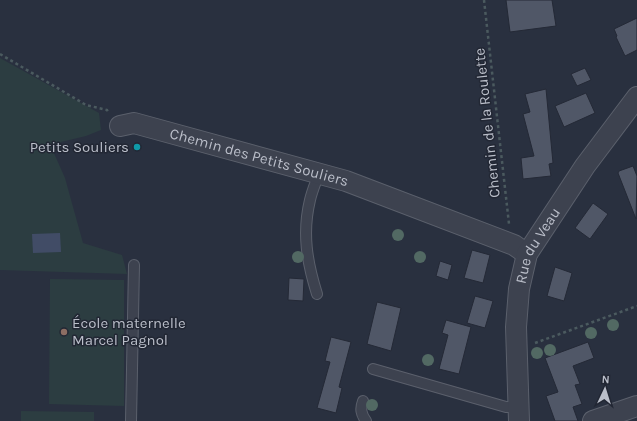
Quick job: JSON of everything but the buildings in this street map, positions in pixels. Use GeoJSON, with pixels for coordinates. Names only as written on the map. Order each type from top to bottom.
{"type":"FeatureCollection","features":[{"type":"Feature","properties":{"kind":"street","name":"Rue du Veau"},"geometry":{"type":"LineString","coordinates":[[519,414],[516,327],[519,289],[527,254],[586,166],[637,97]]}},
{"type":"Feature","properties":{"kind":"street","name":"Chemin des Petits Souliers"},"geometry":{"type":"LineString","coordinates":[[120,126],[134,123],[346,181],[507,242],[527,254]]}},
{"type":"Feature","properties":{"kind":"street"},"geometry":{"type":"LineString","coordinates":[[593,421],[637,406]]}},
{"type":"Feature","properties":{"kind":"lane"},"geometry":{"type":"LineString","coordinates":[[317,294],[309,269],[306,222],[310,199],[318,173]]}},
{"type":"Feature","properties":{"kind":"lane"},"geometry":{"type":"LineString","coordinates":[[131,421],[134,265]]}},
{"type":"Feature","properties":{"kind":"lane"},"geometry":{"type":"LineString","coordinates":[[373,369],[506,407],[519,414]]}},
{"type":"Feature","properties":{"kind":"lane"},"geometry":{"type":"LineString","coordinates":[[363,401],[360,408],[362,416],[366,421]]}},
{"type":"Feature","properties":{"kind":"path","name":"Chemin de la Roulette"},"geometry":{"type":"LineString","coordinates":[[484,0],[509,226],[507,242]]}},
{"type":"Feature","properties":{"kind":"path"},"geometry":{"type":"LineString","coordinates":[[0,54],[86,105],[106,110],[120,126]]}},
{"type":"Feature","properties":{"kind":"path"},"geometry":{"type":"LineString","coordinates":[[517,345],[531,345],[637,306]]}},
{"type":"Feature","properties":{"kind":"shaded area"},"geometry":{"type":"Polygon","coordinates":[[[0,58],[99,113],[101,130],[86,136],[61,142],[53,151],[65,178],[83,243],[122,255],[127,274],[0,270],[0,58]]]}},
{"type":"Feature","properties":{"kind":"shaded area"},"geometry":{"type":"Polygon","coordinates":[[[50,279],[124,280],[124,406],[49,404],[50,279]]]}},
{"type":"Feature","properties":{"kind":"shaded area"},"geometry":{"type":"Polygon","coordinates":[[[21,411],[94,412],[94,421],[21,421],[21,411]]]}},
{"type":"Feature","properties":{"kind":"water"},"geometry":{"type":"Polygon","coordinates":[[[60,233],[61,252],[33,253],[32,234],[60,233]]]}},
{"type":"Feature","properties":{"kind":"place","name":"Petits Souliers"},"geometry":{"type":"Point","coordinates":[137,147]}},
{"type":"Feature","properties":{"kind":"place","name":"École maternelle Marcel Pagnol"},"geometry":{"type":"Point","coordinates":[64,332]}}]}
